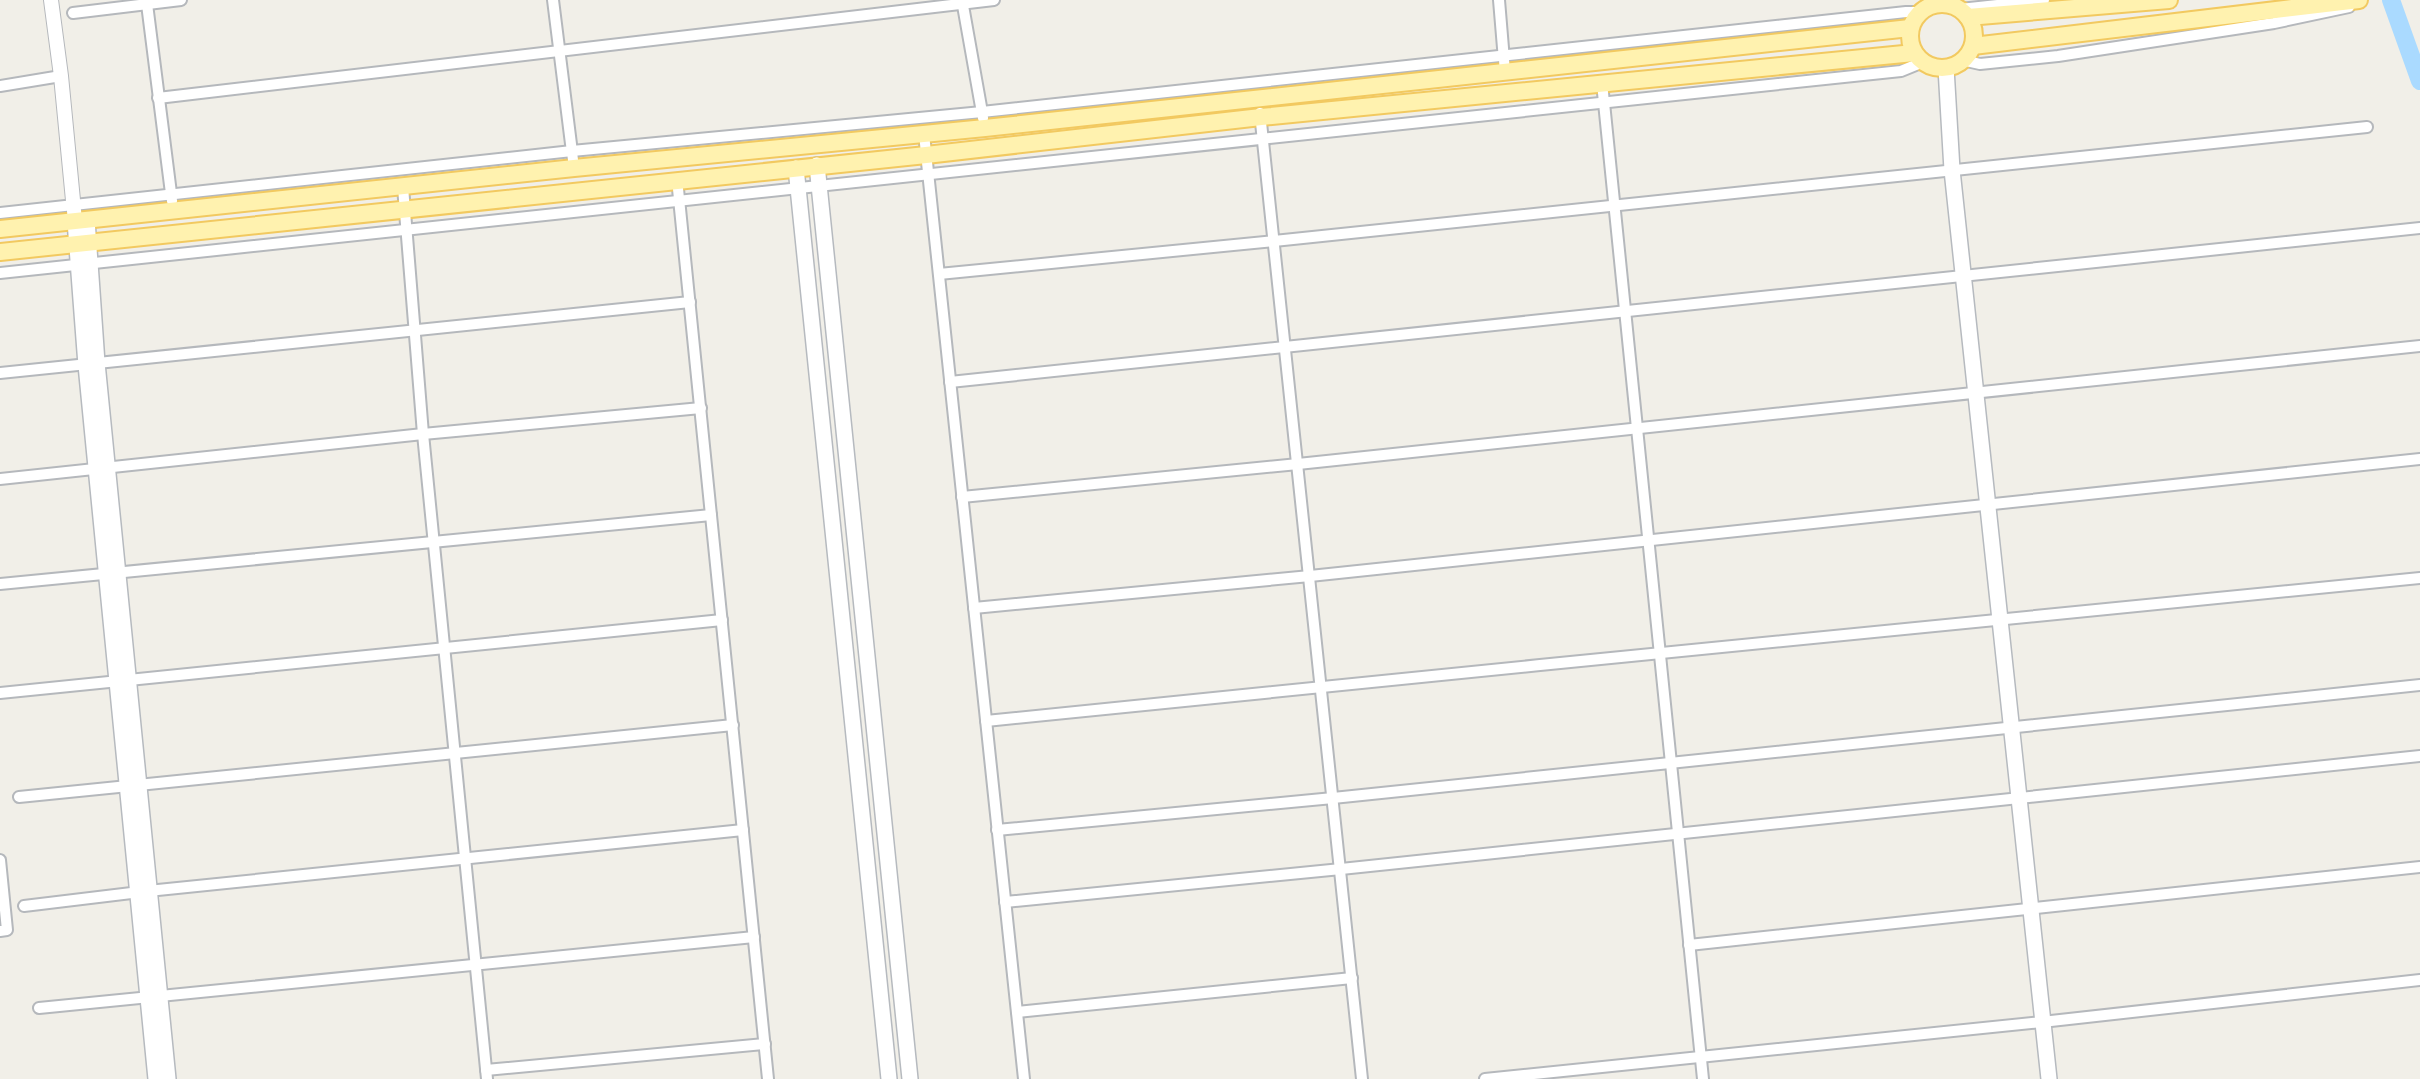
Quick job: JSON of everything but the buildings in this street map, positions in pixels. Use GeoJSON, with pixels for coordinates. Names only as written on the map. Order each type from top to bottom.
{"type":"FeatureCollection","features":[{"type":"Feature","properties":{"kind":"main road"},"geometry":{"type":"LineString","coordinates":[[1964,13],[2169,0]]}},
{"type":"Feature","properties":{"kind":"main road"},"geometry":{"type":"LineString","coordinates":[[1972,46],[2359,0]]}},
{"type":"Feature","properties":{"kind":"main road"},"geometry":{"type":"LineString","coordinates":[[1936,2],[1949,4],[1964,13],[1974,31],[1972,46],[1962,60],[1946,68],[1934,67],[1918,57],[1910,41],[1910,28],[1920,12],[1936,2]]}},
{"type":"Feature","properties":{"kind":"main road"},"geometry":{"type":"LineString","coordinates":[[0,229],[78,215],[172,203],[403,187],[924,134],[983,120],[1258,98],[1910,28]]}},
{"type":"Feature","properties":{"kind":"main road"},"geometry":{"type":"LineString","coordinates":[[0,252],[1261,117],[1602,83],[1918,57]]}},
{"type":"Feature","properties":{"kind":"main road"},"geometry":{"type":"LineString","coordinates":[[1946,68],[1952,170],[2049,1079]]}},
{"type":"Feature","properties":{"kind":"main road"},"geometry":{"type":"LineString","coordinates":[[817,165],[910,1079]]}},
{"type":"Feature","properties":{"kind":"main road"},"geometry":{"type":"LineString","coordinates":[[796,168],[890,1079]]}},
{"type":"Feature","properties":{"kind":"main road"},"geometry":{"type":"LineString","coordinates":[[78,215],[153,998],[156,1079]]}},
{"type":"Feature","properties":{"kind":"main road"},"geometry":{"type":"LineString","coordinates":[[153,998],[168,1079]]}},
{"type":"Feature","properties":{"kind":"street"},"geometry":{"type":"LineString","coordinates":[[0,213],[78,215],[51,0]]}},
{"type":"Feature","properties":{"kind":"street"},"geometry":{"type":"LineString","coordinates":[[73,13],[181,0]]}},
{"type":"Feature","properties":{"kind":"street"},"geometry":{"type":"LineString","coordinates":[[553,0],[574,168]]}},
{"type":"Feature","properties":{"kind":"street"},"geometry":{"type":"LineString","coordinates":[[158,98],[994,0]]}},
{"type":"Feature","properties":{"kind":"street"},"geometry":{"type":"LineString","coordinates":[[1499,0],[1504,72]]}},
{"type":"Feature","properties":{"kind":"street"},"geometry":{"type":"LineString","coordinates":[[1964,13],[2044,0]]}},
{"type":"Feature","properties":{"kind":"street"},"geometry":{"type":"LineString","coordinates":[[1962,60],[1980,64],[2058,56],[2183,37],[2348,9],[2354,0]]}},
{"type":"Feature","properties":{"kind":"street"},"geometry":{"type":"LineString","coordinates":[[963,2],[983,120]]}},
{"type":"Feature","properties":{"kind":"street"},"geometry":{"type":"LineString","coordinates":[[147,4],[172,203],[572,151],[983,120],[1503,55],[1920,12]]}},
{"type":"Feature","properties":{"kind":"street"},"geometry":{"type":"LineString","coordinates":[[0,273],[1901,71],[1918,57]]}},
{"type":"Feature","properties":{"kind":"street"},"geometry":{"type":"LineString","coordinates":[[0,86],[61,76]]}},
{"type":"Feature","properties":{"kind":"street"},"geometry":{"type":"LineString","coordinates":[[1602,83],[1703,1079]]}},
{"type":"Feature","properties":{"kind":"street"},"geometry":{"type":"LineString","coordinates":[[1258,98],[1362,1079]]}},
{"type":"Feature","properties":{"kind":"street"},"geometry":{"type":"LineString","coordinates":[[939,274],[2367,127]]}},
{"type":"Feature","properties":{"kind":"street"},"geometry":{"type":"LineString","coordinates":[[924,134],[1024,1079]]}},
{"type":"Feature","properties":{"kind":"street"},"geometry":{"type":"LineString","coordinates":[[678,179],[768,1079]]}},
{"type":"Feature","properties":{"kind":"street"},"geometry":{"type":"LineString","coordinates":[[403,187],[423,434],[486,1075],[765,1044]]}},
{"type":"Feature","properties":{"kind":"street"},"geometry":{"type":"LineString","coordinates":[[950,382],[1286,349],[2420,228]]}},
{"type":"Feature","properties":{"kind":"street"},"geometry":{"type":"LineString","coordinates":[[0,373],[690,302]]}},
{"type":"Feature","properties":{"kind":"street"},"geometry":{"type":"LineString","coordinates":[[962,497],[2420,346]]}},
{"type":"Feature","properties":{"kind":"street"},"geometry":{"type":"LineString","coordinates":[[0,479],[423,434],[700,408]]}},
{"type":"Feature","properties":{"kind":"street"},"geometry":{"type":"LineString","coordinates":[[974,608],[1310,576],[2420,459]]}},
{"type":"Feature","properties":{"kind":"street"},"geometry":{"type":"LineString","coordinates":[[0,584],[711,515]]}},
{"type":"Feature","properties":{"kind":"street"},"geometry":{"type":"LineString","coordinates":[[986,721],[1660,654],[1999,617],[2420,578]]}},
{"type":"Feature","properties":{"kind":"street"},"geometry":{"type":"LineString","coordinates":[[0,693],[722,620]]}},
{"type":"Feature","properties":{"kind":"street"},"geometry":{"type":"LineString","coordinates":[[997,830],[1334,798],[2420,685]]}},
{"type":"Feature","properties":{"kind":"street"},"geometry":{"type":"LineString","coordinates":[[19,797],[733,725]]}},
{"type":"Feature","properties":{"kind":"street"},"geometry":{"type":"LineString","coordinates":[[1005,902],[2420,756]]}},
{"type":"Feature","properties":{"kind":"street"},"geometry":{"type":"LineString","coordinates":[[24,906],[143,891],[743,830]]}},
{"type":"Feature","properties":{"kind":"street"},"geometry":{"type":"LineString","coordinates":[[0,860],[7,930],[0,931]]}},
{"type":"Feature","properties":{"kind":"street"},"geometry":{"type":"LineString","coordinates":[[1689,945],[2420,867]]}},
{"type":"Feature","properties":{"kind":"street"},"geometry":{"type":"LineString","coordinates":[[39,1008],[754,937]]}},
{"type":"Feature","properties":{"kind":"street"},"geometry":{"type":"LineString","coordinates":[[1017,1012],[1352,978]]}},
{"type":"Feature","properties":{"kind":"street"},"geometry":{"type":"LineString","coordinates":[[1485,1079],[2042,1022],[2420,980]]}},
{"type":"Feature","properties":{"kind":"waterway"},"geometry":{"type":"LineString","coordinates":[[2391,0],[2420,81]]}}]}
